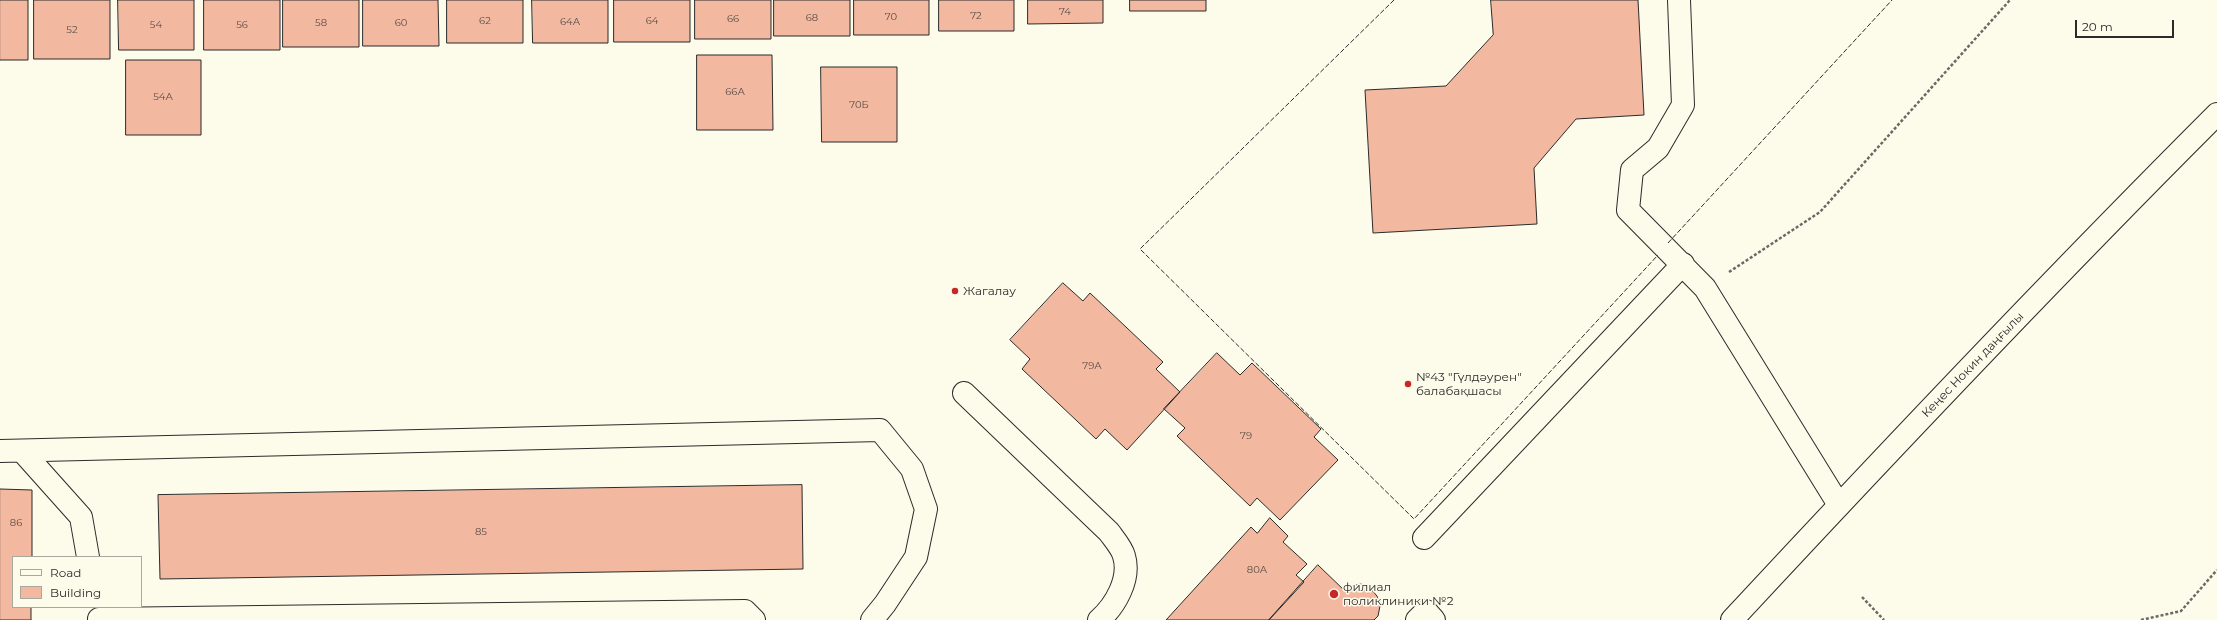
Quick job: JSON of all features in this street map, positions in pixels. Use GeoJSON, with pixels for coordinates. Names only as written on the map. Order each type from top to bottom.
{"type":"FeatureCollection","features":[{"type":"Feature","properties":{"kind":"main road"},"geometry":{"type":"LineString","coordinates":[[1679,0],[1683,105],[1658,148],[1632,170],[1628,210],[1664,248],[1683,264],[1705,288],[1839,505]]}},
{"type":"Feature","properties":{"kind":"main road","name":"Кеңес Нокин даңғылы"},"geometry":{"type":"LineString","coordinates":[[1732,620],[1839,505],[2134,197],[2217,114]]}},
{"type":"Feature","properties":{"kind":"main road"},"geometry":{"type":"LineString","coordinates":[[1424,538],[1683,264]]}},
{"type":"Feature","properties":{"kind":"main road"},"geometry":{"type":"LineString","coordinates":[[964,393],[1109,532],[1124,556],[1124,581],[1111,609],[1099,620]]}},
{"type":"Feature","properties":{"kind":"main road"},"geometry":{"type":"LineString","coordinates":[[0,451],[880,430],[912,468],[926,509],[916,557],[886,604],[872,620]]}},
{"type":"Feature","properties":{"kind":"main road"},"geometry":{"type":"LineString","coordinates":[[22,451],[80,517],[88,556]]}},
{"type":"Feature","properties":{"kind":"main road"},"geometry":{"type":"LineString","coordinates":[[98,615],[745,611],[754,620]]}},
{"type":"Feature","properties":{"kind":"main road"},"geometry":{"type":"LineString","coordinates":[[1417,620],[1426,611],[1434,620]]}},
{"type":"Feature","properties":{"kind":"path"},"geometry":{"type":"LineString","coordinates":[[1705,288],[1820,212],[2010,0]]}},
{"type":"Feature","properties":{"kind":"path"},"geometry":{"type":"LineString","coordinates":[[2141,620],[2181,611],[2217,570]]}},
{"type":"Feature","properties":{"kind":"path"},"geometry":{"type":"LineString","coordinates":[[1862,597],[1884,620]]}},
{"type":"Feature","properties":{"kind":"building"},"geometry":{"type":"Polygon","coordinates":[[[0,0],[28,0],[28,60],[0,60],[0,0]]]}},
{"type":"Feature","properties":{"kind":"building"},"geometry":{"type":"Polygon","coordinates":[[[34,0],[110,0],[110,59],[34,59],[34,0]]]}},
{"type":"Feature","properties":{"kind":"building"},"geometry":{"type":"Polygon","coordinates":[[[118,0],[194,0],[194,50],[119,50],[118,0]]]}},
{"type":"Feature","properties":{"kind":"building"},"geometry":{"type":"Polygon","coordinates":[[[204,0],[280,0],[280,50],[204,50],[204,0]]]}},
{"type":"Feature","properties":{"kind":"building"},"geometry":{"type":"Polygon","coordinates":[[[283,0],[359,0],[359,47],[283,47],[283,0]]]}},
{"type":"Feature","properties":{"kind":"building"},"geometry":{"type":"Polygon","coordinates":[[[363,0],[438,0],[439,46],[363,46],[363,0]]]}},
{"type":"Feature","properties":{"kind":"building"},"geometry":{"type":"Polygon","coordinates":[[[447,0],[523,0],[523,43],[447,43],[447,0]]]}},
{"type":"Feature","properties":{"kind":"building"},"geometry":{"type":"Polygon","coordinates":[[[532,0],[608,0],[608,43],[533,43],[532,0]]]}},
{"type":"Feature","properties":{"kind":"building"},"geometry":{"type":"Polygon","coordinates":[[[614,0],[690,0],[690,42],[614,42],[614,0]]]}},
{"type":"Feature","properties":{"kind":"building"},"geometry":{"type":"Polygon","coordinates":[[[695,0],[771,0],[771,39],[695,39],[695,0]]]}},
{"type":"Feature","properties":{"kind":"building"},"geometry":{"type":"Polygon","coordinates":[[[774,0],[850,0],[850,36],[774,36],[774,0]]]}},
{"type":"Feature","properties":{"kind":"building"},"geometry":{"type":"Polygon","coordinates":[[[854,0],[929,0],[929,35],[854,35],[854,0]]]}},
{"type":"Feature","properties":{"kind":"building"},"geometry":{"type":"Polygon","coordinates":[[[939,0],[1014,0],[1014,31],[939,31],[939,0]]]}},
{"type":"Feature","properties":{"kind":"building"},"geometry":{"type":"Polygon","coordinates":[[[1028,0],[1103,0],[1103,23],[1028,24],[1028,0]]]}},
{"type":"Feature","properties":{"kind":"building"},"geometry":{"type":"Polygon","coordinates":[[[1130,0],[1206,0],[1206,11],[1130,11],[1130,0]]]}},
{"type":"Feature","properties":{"kind":"building"},"geometry":{"type":"Polygon","coordinates":[[[1491,0],[1638,0],[1644,115],[1576,119],[1534,168],[1537,224],[1373,233],[1365,90],[1446,86],[1493,35],[1491,0]]]}},
{"type":"Feature","properties":{"kind":"building"},"geometry":{"type":"Polygon","coordinates":[[[697,55],[772,55],[773,130],[697,130],[697,55]]]}},
{"type":"Feature","properties":{"kind":"building"},"geometry":{"type":"Polygon","coordinates":[[[126,60],[201,60],[201,135],[126,135],[126,60]]]}},
{"type":"Feature","properties":{"kind":"building"},"geometry":{"type":"Polygon","coordinates":[[[821,67],[897,67],[897,142],[822,142],[821,67]]]}},
{"type":"Feature","properties":{"kind":"building"},"geometry":{"type":"Polygon","coordinates":[[[1063,283],[1083,301],[1090,293],[1163,362],[1156,369],[1180,392],[1127,450],[1105,429],[1096,439],[1022,369],[1030,359],[1010,340],[1063,283]]]}},
{"type":"Feature","properties":{"kind":"building"},"geometry":{"type":"Polygon","coordinates":[[[1217,353],[1240,375],[1252,363],[1321,429],[1314,437],[1338,460],[1280,520],[1257,498],[1250,506],[1177,436],[1185,428],[1164,409],[1217,353]]]}},
{"type":"Feature","properties":{"kind":"building"},"geometry":{"type":"Polygon","coordinates":[[[802,485],[803,569],[160,579],[158,495],[802,485]]]}},
{"type":"Feature","properties":{"kind":"building"},"geometry":{"type":"Polygon","coordinates":[[[0,489],[32,490],[32,556],[12,556],[12,608],[31,608],[31,620],[0,620],[0,489]]]}},
{"type":"Feature","properties":{"kind":"building"},"geometry":{"type":"Polygon","coordinates":[[[1270,518],[1288,536],[1283,542],[1307,564],[1296,575],[1304,582],[1269,620],[1166,620],[1251,527],[1257,533],[1270,518]]]}},
{"type":"Feature","properties":{"kind":"building","name":"филиал поликлиники №2"},"geometry":{"type":"Polygon","coordinates":[[[1318,565],[1346,592],[1352,586],[1361,584],[1370,588],[1377,596],[1380,606],[1378,616],[1374,620],[1269,620],[1318,565]]]}},
{"type":"Feature","properties":{"kind":"fence"},"geometry":{"type":"LineString","coordinates":[[1394,0],[1140,249],[1414,519],[1658,255]]}},
{"type":"Feature","properties":{"kind":"fence"},"geometry":{"type":"LineString","coordinates":[[1668,243],[1892,0]]}},
{"type":"Feature","properties":{"kind":"place","name":"Жагалау"},"geometry":{"type":"Point","coordinates":[955,291]}},
{"type":"Feature","properties":{"kind":"place","name":"№43 \"Гүлдәурен\" балабақшасы"},"geometry":{"type":"Point","coordinates":[1408,384]}},
{"type":"Feature","properties":{"kind":"place","name":"филиал поликлиники №2"},"geometry":{"type":"Point","coordinates":[1334,594]}}]}
